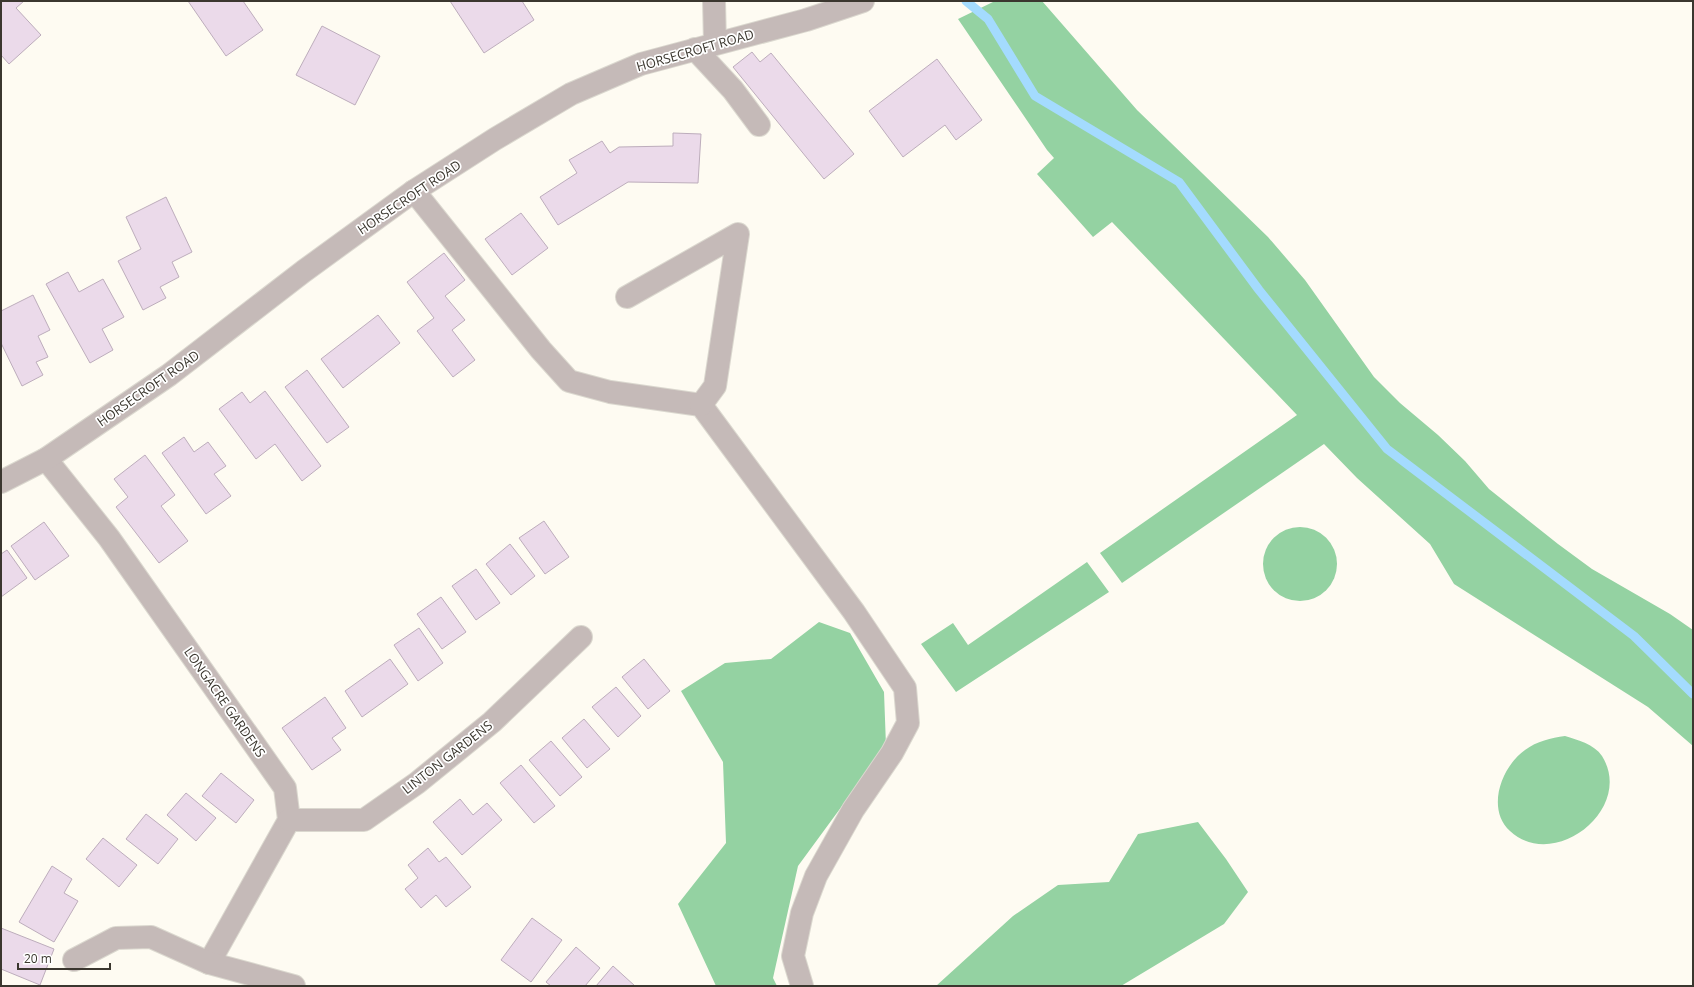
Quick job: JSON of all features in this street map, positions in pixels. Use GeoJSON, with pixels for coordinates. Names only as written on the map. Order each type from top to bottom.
{"type":"FeatureCollection","features":[{"type":"Feature","properties":{"kind":"street"},"geometry":{"type":"LineString","coordinates":[[714,1],[705,46],[733,90],[759,125]]}},
{"type":"Feature","properties":{"kind":"street","name":"HORSECROFT ROAD"},"geometry":{"type":"LineString","coordinates":[[1,482],[46,460],[169,376],[304,271],[414,191],[495,139],[571,94],[641,64],[806,20],[863,1]]}},
{"type":"Feature","properties":{"kind":"street"},"geometry":{"type":"LineString","coordinates":[[414,191],[541,350],[569,381],[610,392],[701,405],[854,612],[905,688],[908,723],[892,753],[853,810],[816,876],[802,913],[793,956],[802,986]]}},
{"type":"Feature","properties":{"kind":"street"},"geometry":{"type":"LineString","coordinates":[[627,298],[738,234],[715,386],[701,405]]}},
{"type":"Feature","properties":{"kind":"street","name":"LONGACRE GARDENS"},"geometry":{"type":"LineString","coordinates":[[46,460],[109,538],[285,788],[289,820]]}},
{"type":"Feature","properties":{"kind":"street","name":"LINTON GARDENS"},"geometry":{"type":"LineString","coordinates":[[289,820],[364,820],[417,783],[492,722],[581,638]]}},
{"type":"Feature","properties":{"kind":"street"},"geometry":{"type":"LineString","coordinates":[[208,963],[289,820]]}},
{"type":"Feature","properties":{"kind":"street"},"geometry":{"type":"LineString","coordinates":[[74,960],[116,938],[151,937],[208,963],[294,986]]}},
{"type":"Feature","properties":{"kind":"green space"},"geometry":{"type":"Polygon","coordinates":[[[995,1],[1042,1],[1137,110],[1268,237],[1305,280],[1374,377],[1400,403],[1438,435],[1465,461],[1489,489],[1592,569],[1670,614],[1693,630],[1693,746],[1648,707],[1454,584],[1430,544],[1357,478],[1324,444],[1122,583],[1100,553],[1297,415],[1112,222],[1093,237],[1037,174],[1054,158],[1047,150],[958,19],[995,1]]]}},
{"type":"Feature","properties":{"kind":"green space"},"geometry":{"type":"Polygon","coordinates":[[[1300,527],[1314,530],[1326,538],[1334,550],[1337,564],[1334,578],[1326,590],[1314,598],[1300,601],[1286,598],[1274,590],[1266,578],[1263,564],[1266,550],[1274,538],[1286,530],[1300,527]]]}},
{"type":"Feature","properties":{"kind":"green space"},"geometry":{"type":"Polygon","coordinates":[[[1087,562],[1109,592],[956,692],[921,644],[953,623],[968,645],[1087,562]]]}},
{"type":"Feature","properties":{"kind":"green space"},"geometry":{"type":"Polygon","coordinates":[[[819,622],[850,633],[884,692],[886,746],[798,866],[773,978],[777,986],[716,986],[678,904],[726,843],[723,762],[681,691],[725,663],[771,659],[819,622]]]}},
{"type":"Feature","properties":{"kind":"green space"},"geometry":{"type":"Polygon","coordinates":[[[1565,736],[1590,745],[1602,756],[1609,776],[1608,796],[1599,814],[1585,829],[1567,839],[1548,844],[1528,842],[1510,831],[1503,822],[1499,811],[1498,800],[1503,777],[1516,757],[1534,744],[1544,740],[1565,736]]]}},
{"type":"Feature","properties":{"kind":"green space"},"geometry":{"type":"Polygon","coordinates":[[[1198,822],[1226,859],[1248,892],[1224,924],[1121,986],[936,986],[1013,916],[1058,885],[1109,882],[1138,834],[1198,822]]]}},
{"type":"Feature","properties":{"kind":"building"},"geometry":{"type":"Polygon","coordinates":[[[1,1],[24,1],[16,8],[41,35],[9,64],[1,55],[1,1]]]}},
{"type":"Feature","properties":{"kind":"building"},"geometry":{"type":"Polygon","coordinates":[[[188,1],[243,1],[263,30],[226,56],[188,1]]]}},
{"type":"Feature","properties":{"kind":"building"},"geometry":{"type":"Polygon","coordinates":[[[450,1],[522,1],[534,20],[484,53],[450,1]]]}},
{"type":"Feature","properties":{"kind":"building"},"geometry":{"type":"Polygon","coordinates":[[[322,26],[380,56],[355,105],[296,75],[322,26]]]}},
{"type":"Feature","properties":{"kind":"building"},"geometry":{"type":"Polygon","coordinates":[[[752,52],[760,62],[771,53],[854,154],[824,179],[733,67],[752,52]]]}},
{"type":"Feature","properties":{"kind":"building"},"geometry":{"type":"Polygon","coordinates":[[[937,59],[982,120],[956,140],[945,125],[903,157],[869,111],[937,59]]]}},
{"type":"Feature","properties":{"kind":"building"},"geometry":{"type":"Polygon","coordinates":[[[673,133],[701,134],[698,183],[628,182],[558,225],[540,197],[577,173],[569,160],[602,141],[610,153],[619,147],[673,146],[673,133]]]}},
{"type":"Feature","properties":{"kind":"building"},"geometry":{"type":"Polygon","coordinates":[[[166,197],[192,252],[172,262],[179,277],[160,287],[166,298],[143,310],[118,261],[141,249],[126,217],[166,197]]]}},
{"type":"Feature","properties":{"kind":"building"},"geometry":{"type":"Polygon","coordinates":[[[521,213],[548,248],[512,275],[485,239],[521,213]]]}},
{"type":"Feature","properties":{"kind":"building"},"geometry":{"type":"Polygon","coordinates":[[[444,253],[465,280],[445,296],[465,320],[452,330],[475,360],[453,377],[417,331],[434,318],[407,282],[444,253]]]}},
{"type":"Feature","properties":{"kind":"building"},"geometry":{"type":"Polygon","coordinates":[[[68,272],[79,292],[103,279],[124,317],[102,329],[113,350],[90,363],[46,284],[68,272]]]}},
{"type":"Feature","properties":{"kind":"building"},"geometry":{"type":"Polygon","coordinates":[[[33,295],[50,330],[38,336],[48,357],[36,362],[43,375],[22,386],[1,343],[1,311],[33,295]]]}},
{"type":"Feature","properties":{"kind":"building"},"geometry":{"type":"Polygon","coordinates":[[[378,315],[400,343],[343,388],[321,359],[378,315]]]}},
{"type":"Feature","properties":{"kind":"building"},"geometry":{"type":"Polygon","coordinates":[[[307,370],[349,427],[327,443],[285,387],[307,370]]]}},
{"type":"Feature","properties":{"kind":"building"},"geometry":{"type":"Polygon","coordinates":[[[265,391],[321,466],[302,481],[275,444],[256,459],[219,409],[242,392],[250,403],[265,391]]]}},
{"type":"Feature","properties":{"kind":"building"},"geometry":{"type":"Polygon","coordinates":[[[184,437],[194,452],[208,442],[226,466],[214,474],[231,496],[206,514],[162,453],[184,437]]]}},
{"type":"Feature","properties":{"kind":"building"},"geometry":{"type":"Polygon","coordinates":[[[145,455],[175,495],[161,506],[188,541],[159,563],[116,507],[128,497],[114,479],[145,455]]]}},
{"type":"Feature","properties":{"kind":"building"},"geometry":{"type":"Polygon","coordinates":[[[544,521],[569,557],[545,574],[519,538],[544,521]]]}},
{"type":"Feature","properties":{"kind":"building"},"geometry":{"type":"Polygon","coordinates":[[[44,522],[69,556],[35,580],[11,546],[44,522]]]}},
{"type":"Feature","properties":{"kind":"building"},"geometry":{"type":"Polygon","coordinates":[[[510,544],[535,576],[511,595],[486,564],[510,544]]]}},
{"type":"Feature","properties":{"kind":"building"},"geometry":{"type":"Polygon","coordinates":[[[7,550],[27,578],[1,597],[1,554],[7,550]]]}},
{"type":"Feature","properties":{"kind":"building"},"geometry":{"type":"Polygon","coordinates":[[[476,569],[500,603],[476,620],[452,586],[476,569]]]}},
{"type":"Feature","properties":{"kind":"building"},"geometry":{"type":"Polygon","coordinates":[[[441,597],[466,632],[442,649],[417,614],[441,597]]]}},
{"type":"Feature","properties":{"kind":"building"},"geometry":{"type":"Polygon","coordinates":[[[419,628],[443,663],[418,681],[394,645],[419,628]]]}},
{"type":"Feature","properties":{"kind":"building"},"geometry":{"type":"Polygon","coordinates":[[[390,659],[408,684],[362,717],[345,691],[390,659]]]}},
{"type":"Feature","properties":{"kind":"building"},"geometry":{"type":"Polygon","coordinates":[[[644,659],[670,691],[648,709],[622,677],[644,659]]]}},
{"type":"Feature","properties":{"kind":"building"},"geometry":{"type":"Polygon","coordinates":[[[616,687],[641,716],[618,737],[592,707],[616,687]]]}},
{"type":"Feature","properties":{"kind":"building"},"geometry":{"type":"Polygon","coordinates":[[[325,697],[346,728],[332,738],[341,750],[312,770],[282,728],[325,697]]]}},
{"type":"Feature","properties":{"kind":"building"},"geometry":{"type":"Polygon","coordinates":[[[584,719],[610,749],[587,768],[562,738],[584,719]]]}},
{"type":"Feature","properties":{"kind":"building"},"geometry":{"type":"Polygon","coordinates":[[[551,741],[582,777],[560,796],[529,760],[551,741]]]}},
{"type":"Feature","properties":{"kind":"building"},"geometry":{"type":"Polygon","coordinates":[[[521,765],[555,806],[534,823],[500,783],[521,765]]]}},
{"type":"Feature","properties":{"kind":"building"},"geometry":{"type":"Polygon","coordinates":[[[221,773],[254,800],[236,823],[202,796],[221,773]]]}},
{"type":"Feature","properties":{"kind":"building"},"geometry":{"type":"Polygon","coordinates":[[[186,793],[216,818],[196,841],[167,815],[186,793]]]}},
{"type":"Feature","properties":{"kind":"building"},"geometry":{"type":"Polygon","coordinates":[[[460,799],[473,815],[487,803],[502,820],[462,855],[433,822],[460,799]]]}},
{"type":"Feature","properties":{"kind":"building"},"geometry":{"type":"Polygon","coordinates":[[[146,814],[178,839],[158,864],[126,839],[146,814]]]}},
{"type":"Feature","properties":{"kind":"building"},"geometry":{"type":"Polygon","coordinates":[[[103,838],[137,865],[119,887],[86,859],[103,838]]]}},
{"type":"Feature","properties":{"kind":"building"},"geometry":{"type":"Polygon","coordinates":[[[428,848],[439,862],[446,857],[471,887],[446,907],[436,895],[421,908],[405,889],[418,878],[408,865],[428,848]]]}},
{"type":"Feature","properties":{"kind":"building"},"geometry":{"type":"Polygon","coordinates":[[[52,866],[72,879],[64,893],[78,901],[54,942],[19,922],[52,866]]]}},
{"type":"Feature","properties":{"kind":"building"},"geometry":{"type":"Polygon","coordinates":[[[532,918],[562,940],[531,982],[501,960],[532,918]]]}},
{"type":"Feature","properties":{"kind":"building"},"geometry":{"type":"Polygon","coordinates":[[[1,928],[54,949],[40,985],[1,969],[1,928]]]}},
{"type":"Feature","properties":{"kind":"building"},"geometry":{"type":"Polygon","coordinates":[[[576,947],[600,968],[585,986],[551,986],[546,982],[576,947]]]}},
{"type":"Feature","properties":{"kind":"building"},"geometry":{"type":"Polygon","coordinates":[[[613,966],[635,986],[596,986],[613,966]]]}},
{"type":"Feature","properties":{"kind":"waterway"},"geometry":{"type":"LineString","coordinates":[[966,1],[988,19],[1035,96],[1179,182],[1259,290],[1387,449],[1634,636],[1693,694]]}}]}
